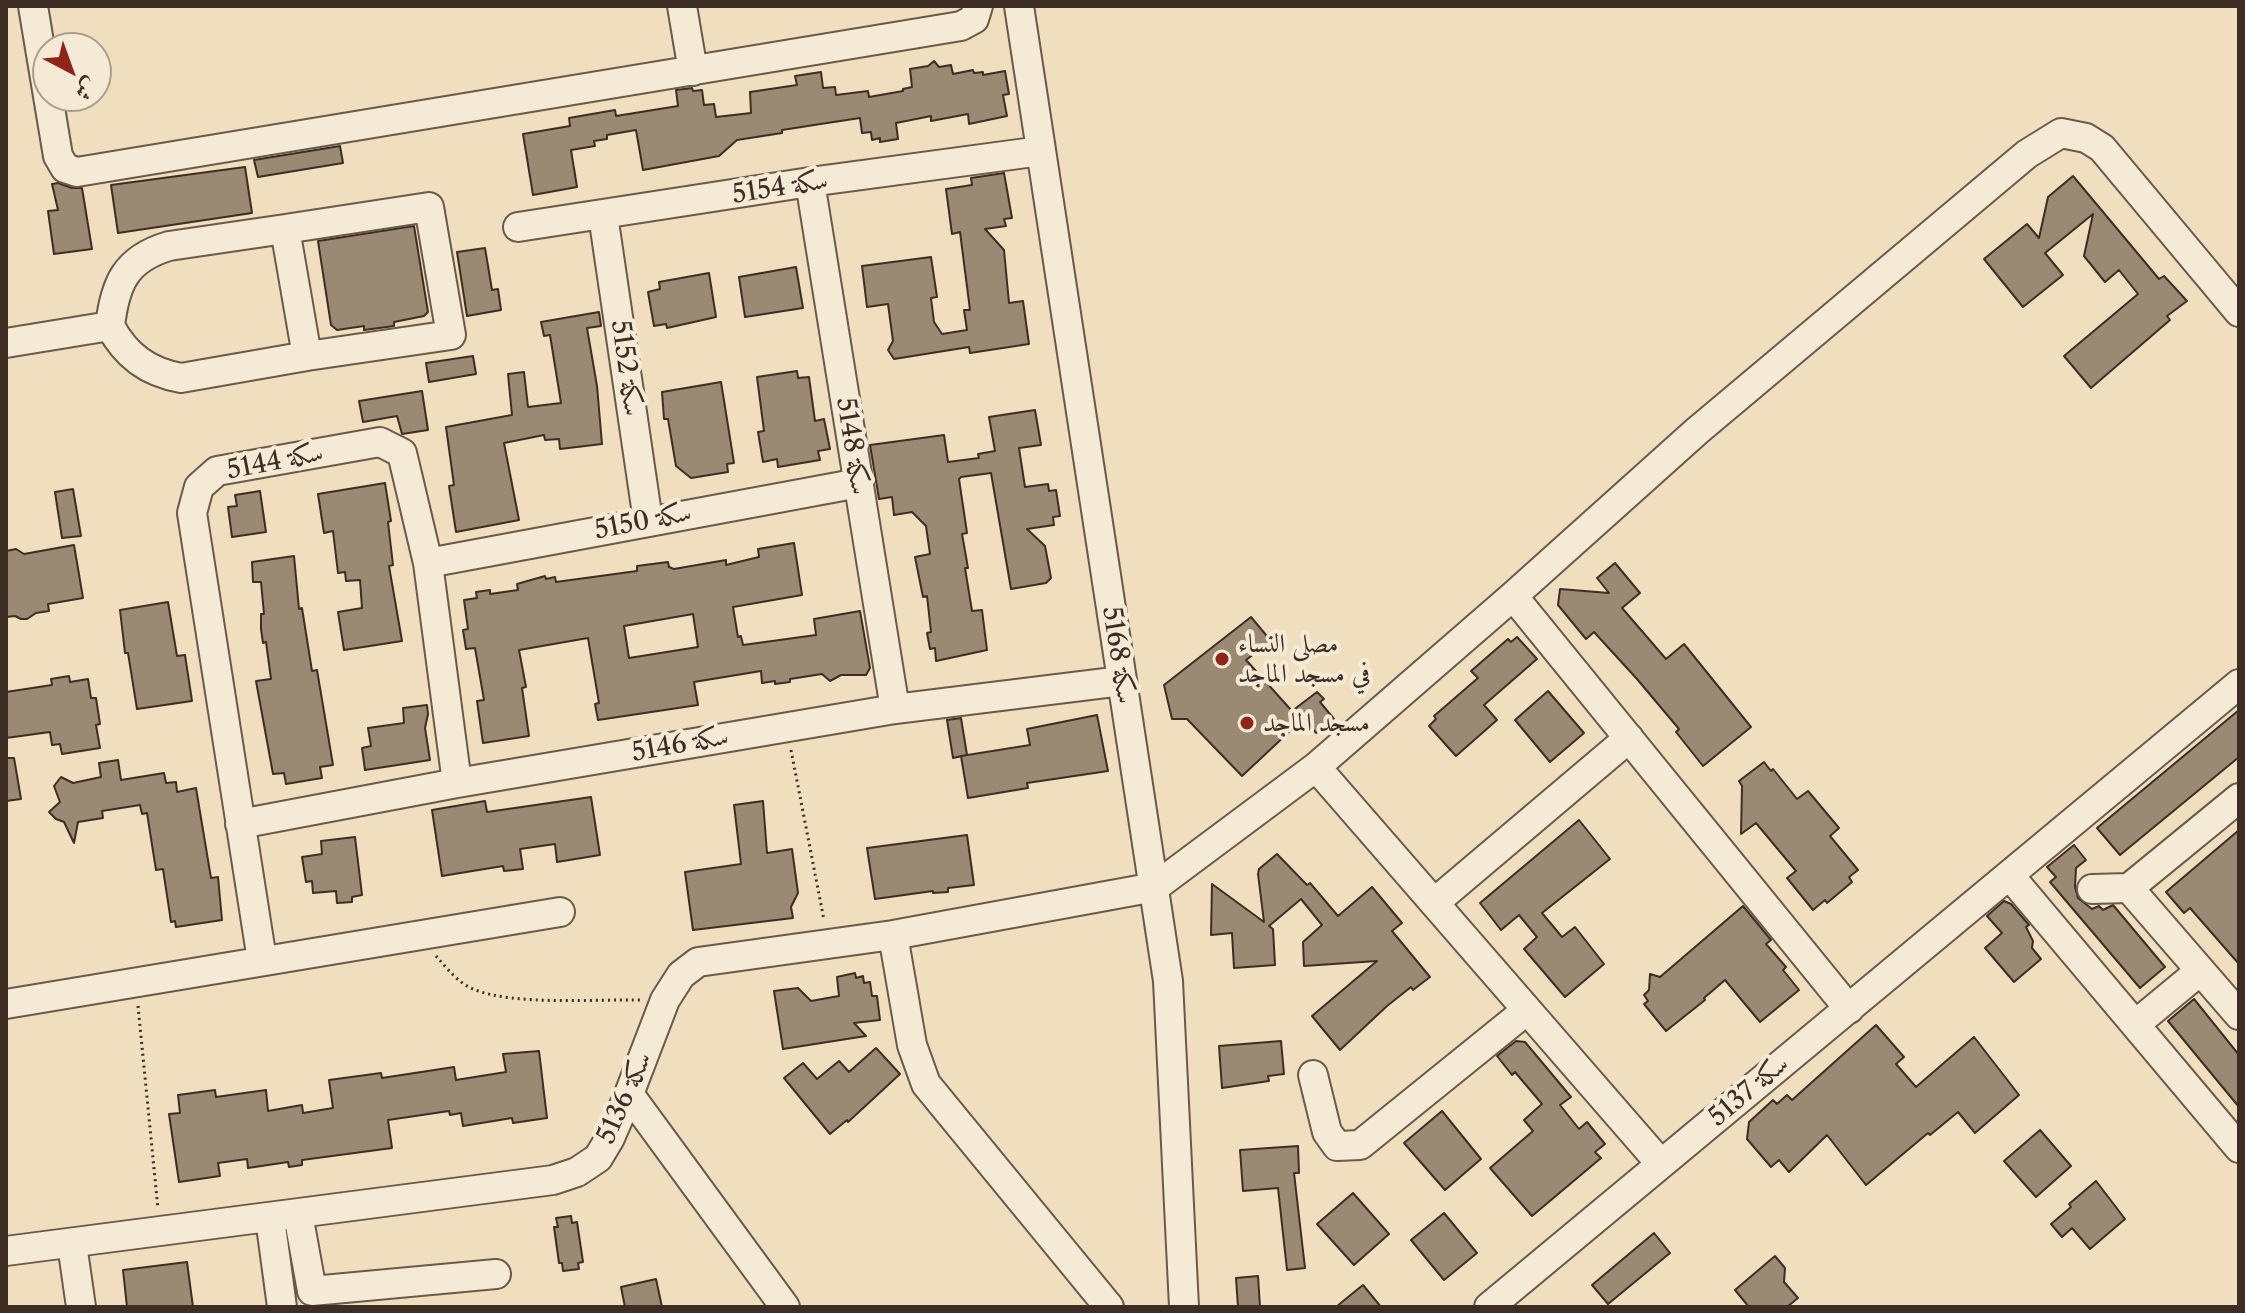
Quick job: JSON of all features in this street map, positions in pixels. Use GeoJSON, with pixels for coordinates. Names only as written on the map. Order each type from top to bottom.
{"type":"FeatureCollection","features":[{"type":"Feature","properties":{"kind":"street"},"geometry":{"type":"LineString","coordinates":[[33,6],[58,156],[62,165],[70,171],[966,26],[974,19],[978,6]]}},
{"type":"Feature","properties":{"kind":"street"},"geometry":{"type":"LineString","coordinates":[[682,6],[693,71]]}},
{"type":"Feature","properties":{"kind":"street","name":"سكة 5168"},"geometry":{"type":"LineString","coordinates":[[1019,6],[1168,981],[1184,1307]]}},
{"type":"Feature","properties":{"kind":"street"},"geometry":{"type":"LineString","coordinates":[[1155,887],[1316,767],[1697,431],[2027,154],[2061,133],[2086,138],[2102,148],[2239,312]]}},
{"type":"Feature","properties":{"kind":"street","name":"سكة 5154"},"geometry":{"type":"LineString","coordinates":[[518,227],[810,182],[1041,151]]}},
{"type":"Feature","properties":{"kind":"street","name":"سكة 5148"},"geometry":{"type":"LineString","coordinates":[[810,182],[895,709]]}},
{"type":"Feature","properties":{"kind":"street"},"geometry":{"type":"LineString","coordinates":[[429,207],[451,335],[181,378],[164,375],[141,364],[121,347],[110,326],[113,298],[125,272],[151,251],[285,229],[429,207]]}},
{"type":"Feature","properties":{"kind":"street","name":"سكة 5152"},"geometry":{"type":"LineString","coordinates":[[603,215],[648,521]]}},
{"type":"Feature","properties":{"kind":"street"},"geometry":{"type":"LineString","coordinates":[[285,229],[307,356]]}},
{"type":"Feature","properties":{"kind":"street"},"geometry":{"type":"LineString","coordinates":[[6,343],[110,326]]}},
{"type":"Feature","properties":{"kind":"street","name":"سكة 5144"},"geometry":{"type":"LineString","coordinates":[[262,960],[192,513],[199,487],[217,471],[380,442],[402,453],[428,563],[457,783]]}},
{"type":"Feature","properties":{"kind":"street","name":"سكة 5150"},"geometry":{"type":"LineString","coordinates":[[428,563],[859,483]]}},
{"type":"Feature","properties":{"kind":"street"},"geometry":{"type":"LineString","coordinates":[[1513,596],[1849,1009]]}},
{"type":"Feature","properties":{"kind":"street","name":"سكة 5146"},"geometry":{"type":"LineString","coordinates":[[240,824],[457,783],[895,709],[1122,681]]}},
{"type":"Feature","properties":{"kind":"street","name":"سكة 5137"},"geometry":{"type":"LineString","coordinates":[[1489,1307],[2239,684]]}},
{"type":"Feature","properties":{"kind":"street"},"geometry":{"type":"LineString","coordinates":[[1434,903],[1629,738]]}},
{"type":"Feature","properties":{"kind":"street"},"geometry":{"type":"LineString","coordinates":[[1316,767],[1661,1164]]}},
{"type":"Feature","properties":{"kind":"street"},"geometry":{"type":"LineString","coordinates":[[2092,889],[2129,888],[2239,798]]}},
{"type":"Feature","properties":{"kind":"street"},"geometry":{"type":"LineString","coordinates":[[2010,876],[2137,1023],[2239,1148]]}},
{"type":"Feature","properties":{"kind":"street","name":"سكة 5136"},"geometry":{"type":"LineString","coordinates":[[6,1251],[553,1180],[577,1172],[598,1158],[629,1094],[665,1000],[681,975],[698,962],[893,935],[1155,887]]}},
{"type":"Feature","properties":{"kind":"street"},"geometry":{"type":"LineString","coordinates":[[2129,888],[2239,1015]]}},
{"type":"Feature","properties":{"kind":"street"},"geometry":{"type":"LineString","coordinates":[[6,1004],[560,912]]}},
{"type":"Feature","properties":{"kind":"street"},"geometry":{"type":"LineString","coordinates":[[893,935],[912,1045],[926,1084],[1109,1307]]}},
{"type":"Feature","properties":{"kind":"street"},"geometry":{"type":"LineString","coordinates":[[2137,1023],[2200,971]]}},
{"type":"Feature","properties":{"kind":"street"},"geometry":{"type":"LineString","coordinates":[[1313,1075],[1327,1132],[1337,1146],[1360,1145],[1527,1010]]}},
{"type":"Feature","properties":{"kind":"street"},"geometry":{"type":"LineString","coordinates":[[629,1094],[785,1307]]}},
{"type":"Feature","properties":{"kind":"street"},"geometry":{"type":"LineString","coordinates":[[298,1214],[313,1299],[496,1274]]}},
{"type":"Feature","properties":{"kind":"street"},"geometry":{"type":"LineString","coordinates":[[270,1218],[282,1307]]}},
{"type":"Feature","properties":{"kind":"street"},"geometry":{"type":"LineString","coordinates":[[72,1244],[81,1307]]}},
{"type":"Feature","properties":{"kind":"path"},"geometry":{"type":"LineString","coordinates":[[786,727],[829,943]]}},
{"type":"Feature","properties":{"kind":"path"},"geometry":{"type":"LineString","coordinates":[[418,935],[451,973],[472,989],[510,999],[665,1000]]}},
{"type":"Feature","properties":{"kind":"path"},"geometry":{"type":"LineString","coordinates":[[135,982],[160,1232]]}},
{"type":"Feature","properties":{"kind":"building"},"geometry":{"type":"Polygon","coordinates":[[[934,61],[939,67],[951,65],[953,74],[973,70],[974,73],[983,72],[983,75],[1005,71],[1009,94],[1003,95],[1007,116],[969,124],[968,114],[931,121],[931,116],[896,123],[898,139],[880,142],[880,138],[872,140],[871,132],[862,133],[860,118],[737,140],[719,156],[643,170],[636,130],[607,135],[607,139],[594,141],[595,146],[571,150],[577,187],[533,195],[523,134],[570,126],[569,118],[615,110],[616,116],[678,106],[676,90],[692,88],[693,91],[702,90],[704,105],[714,104],[716,117],[751,113],[750,92],[797,85],[795,76],[821,72],[823,88],[835,87],[836,95],[868,91],[869,97],[912,87],[910,69],[928,66],[934,61]]]}},
{"type":"Feature","properties":{"kind":"building"},"geometry":{"type":"Polygon","coordinates":[[[340,146],[343,163],[258,177],[254,160],[340,146]]]}},
{"type":"Feature","properties":{"kind":"building"},"geometry":{"type":"Polygon","coordinates":[[[245,167],[252,213],[118,233],[111,185],[245,167]]]}},
{"type":"Feature","properties":{"kind":"building"},"geometry":{"type":"Polygon","coordinates":[[[1004,173],[1012,218],[1004,219],[1006,226],[985,229],[1004,250],[1009,303],[1023,301],[1029,344],[970,353],[969,347],[894,359],[888,350],[893,341],[888,304],[867,307],[862,266],[931,257],[937,297],[931,298],[934,322],[942,334],[967,330],[964,310],[970,310],[960,232],[952,234],[946,189],[972,185],[971,178],[1004,173]]]}},
{"type":"Feature","properties":{"kind":"building"},"geometry":{"type":"Polygon","coordinates":[[[2073,176],[2159,279],[2164,276],[2187,301],[2167,316],[2170,320],[2091,388],[2064,356],[2138,294],[2119,270],[2105,282],[2084,256],[2093,214],[2045,253],[2063,275],[2023,307],[1984,259],[2027,224],[2039,238],[2048,197],[2073,176]]]}},
{"type":"Feature","properties":{"kind":"building"},"geometry":{"type":"Polygon","coordinates":[[[52,184],[82,188],[92,249],[54,254],[48,211],[58,210],[52,184]]]}},
{"type":"Feature","properties":{"kind":"building"},"geometry":{"type":"Polygon","coordinates":[[[414,226],[428,312],[424,316],[394,322],[394,326],[337,330],[331,325],[318,241],[414,226]]]}},
{"type":"Feature","properties":{"kind":"building"},"geometry":{"type":"Polygon","coordinates":[[[485,248],[492,290],[498,289],[501,310],[467,316],[457,252],[485,248]]]}},
{"type":"Feature","properties":{"kind":"building"},"geometry":{"type":"Polygon","coordinates":[[[796,267],[803,308],[745,317],[739,277],[796,267]]]}},
{"type":"Feature","properties":{"kind":"building"},"geometry":{"type":"Polygon","coordinates":[[[709,273],[716,317],[667,328],[666,324],[654,326],[648,292],[660,289],[659,282],[709,273]]]}},
{"type":"Feature","properties":{"kind":"building"},"geometry":{"type":"Polygon","coordinates":[[[599,312],[601,326],[587,328],[597,386],[602,444],[560,449],[559,439],[545,440],[544,435],[504,443],[519,520],[456,532],[449,486],[454,485],[446,427],[512,415],[508,374],[524,372],[528,407],[561,403],[550,335],[544,336],[541,322],[599,312]]]}},
{"type":"Feature","properties":{"kind":"building"},"geometry":{"type":"Polygon","coordinates":[[[473,356],[476,374],[429,382],[426,363],[473,356]]]}},
{"type":"Feature","properties":{"kind":"building"},"geometry":{"type":"Polygon","coordinates":[[[797,371],[798,378],[809,377],[815,421],[824,419],[830,449],[818,451],[820,460],[778,467],[777,459],[763,462],[758,432],[764,431],[757,377],[797,371]]]}},
{"type":"Feature","properties":{"kind":"building"},"geometry":{"type":"Polygon","coordinates":[[[721,382],[734,463],[727,464],[728,472],[691,478],[676,466],[668,419],[664,419],[662,392],[721,382]]]}},
{"type":"Feature","properties":{"kind":"building"},"geometry":{"type":"Polygon","coordinates":[[[422,391],[428,430],[402,434],[397,416],[363,422],[359,401],[422,391]]]}},
{"type":"Feature","properties":{"kind":"building"},"geometry":{"type":"Polygon","coordinates":[[[1035,410],[1041,445],[1019,448],[1025,487],[1048,484],[1049,491],[1056,490],[1060,516],[1053,517],[1054,525],[1027,529],[1045,546],[1051,578],[1046,583],[1011,589],[991,473],[961,477],[967,533],[962,534],[968,568],[965,568],[972,611],[982,610],[987,650],[936,661],[935,648],[930,649],[927,633],[931,632],[927,596],[923,597],[915,557],[930,554],[926,526],[912,512],[894,515],[892,497],[879,499],[870,445],[944,435],[948,462],[979,458],[978,454],[995,451],[989,417],[1035,410]]]}},
{"type":"Feature","properties":{"kind":"building"},"geometry":{"type":"Polygon","coordinates":[[[385,483],[391,521],[388,522],[393,565],[389,566],[402,641],[344,650],[338,612],[362,608],[360,580],[346,581],[345,572],[338,573],[333,531],[324,533],[318,494],[385,483]]]}},
{"type":"Feature","properties":{"kind":"building"},"geometry":{"type":"Polygon","coordinates":[[[73,489],[81,536],[62,538],[55,492],[73,489]]]}},
{"type":"Feature","properties":{"kind":"building"},"geometry":{"type":"Polygon","coordinates":[[[260,491],[266,532],[232,537],[228,507],[237,506],[235,495],[260,491]]]}},
{"type":"Feature","properties":{"kind":"building"},"geometry":{"type":"Polygon","coordinates":[[[794,543],[802,595],[733,607],[738,637],[741,636],[743,645],[816,635],[814,619],[860,611],[870,668],[866,675],[841,675],[830,681],[822,674],[775,684],[775,681],[762,683],[761,671],[694,682],[698,705],[598,720],[595,704],[599,703],[588,638],[519,650],[526,687],[522,688],[529,736],[483,743],[477,701],[484,700],[475,648],[466,649],[463,630],[468,629],[464,600],[477,598],[476,592],[490,590],[490,594],[518,590],[517,584],[545,576],[546,579],[555,577],[556,582],[637,571],[637,566],[668,562],[669,567],[674,569],[726,560],[726,565],[759,557],[758,549],[794,543]],[[693,614],[624,626],[629,658],[698,647],[693,614]]]}},
{"type":"Feature","properties":{"kind":"building"},"geometry":{"type":"Polygon","coordinates":[[[74,545],[83,598],[48,604],[49,611],[36,613],[27,619],[6,617],[6,551],[16,549],[24,554],[74,545]]]}},
{"type":"Feature","properties":{"kind":"building"},"geometry":{"type":"Polygon","coordinates":[[[294,556],[299,609],[302,608],[312,671],[317,670],[333,765],[320,767],[322,778],[286,784],[284,773],[273,774],[256,681],[271,679],[261,629],[261,614],[264,614],[261,582],[253,582],[252,562],[294,556]]]}},
{"type":"Feature","properties":{"kind":"building"},"geometry":{"type":"Polygon","coordinates":[[[1615,563],[1640,593],[1622,608],[1666,659],[1684,644],[1751,727],[1703,766],[1676,732],[1679,729],[1637,679],[1594,632],[1586,639],[1558,605],[1560,589],[1609,593],[1597,578],[1615,563]]]}},
{"type":"Feature","properties":{"kind":"building"},"geometry":{"type":"Polygon","coordinates":[[[168,602],[177,656],[185,655],[192,701],[137,709],[120,610],[168,602]]]}},
{"type":"Feature","properties":{"kind":"building"},"geometry":{"type":"Polygon","coordinates":[[[1251,617],[1271,641],[1246,660],[1292,711],[1317,692],[1324,699],[1320,702],[1334,719],[1316,733],[1304,718],[1242,776],[1187,719],[1172,719],[1164,685],[1251,617]]]}},
{"type":"Feature","properties":{"kind":"building"},"geometry":{"type":"Polygon","coordinates":[[[1517,637],[1537,659],[1484,705],[1497,720],[1456,756],[1429,726],[1436,719],[1434,716],[1478,678],[1471,671],[1508,639],[1511,642],[1517,637]]]}},
{"type":"Feature","properties":{"kind":"building"},"geometry":{"type":"Polygon","coordinates":[[[69,676],[70,682],[88,679],[91,698],[96,698],[100,748],[62,754],[60,744],[52,745],[50,732],[6,738],[6,692],[52,685],[51,679],[69,676]]]}},
{"type":"Feature","properties":{"kind":"building"},"geometry":{"type":"Polygon","coordinates":[[[1548,691],[1584,733],[1550,762],[1515,720],[1548,691]]]}},
{"type":"Feature","properties":{"kind":"building"},"geometry":{"type":"Polygon","coordinates":[[[427,705],[425,728],[430,760],[365,770],[362,748],[371,746],[368,728],[404,723],[403,708],[427,705]]]}},
{"type":"Feature","properties":{"kind":"building"},"geometry":{"type":"Polygon","coordinates":[[[2239,710],[2239,757],[2120,855],[2097,828],[2239,710]]]}},
{"type":"Feature","properties":{"kind":"building"},"geometry":{"type":"Polygon","coordinates":[[[1097,715],[1108,771],[1027,783],[1028,788],[968,798],[961,756],[1030,745],[1027,729],[1097,715]]]}},
{"type":"Feature","properties":{"kind":"building"},"geometry":{"type":"Polygon","coordinates":[[[961,718],[967,755],[953,758],[947,720],[961,718]]]}},
{"type":"Feature","properties":{"kind":"building"},"geometry":{"type":"Polygon","coordinates":[[[6,758],[14,758],[21,799],[6,801],[6,758]]]}},
{"type":"Feature","properties":{"kind":"building"},"geometry":{"type":"Polygon","coordinates":[[[118,760],[121,780],[164,773],[166,783],[176,782],[177,792],[196,788],[211,878],[218,877],[222,920],[176,927],[175,921],[171,922],[163,869],[156,870],[147,813],[142,814],[140,805],[102,811],[103,818],[78,822],[74,843],[64,822],[49,812],[60,802],[54,786],[61,777],[73,783],[101,777],[99,763],[118,760]]]}},
{"type":"Feature","properties":{"kind":"building"},"geometry":{"type":"Polygon","coordinates":[[[1764,762],[1797,799],[1808,791],[1839,828],[1830,836],[1858,870],[1849,877],[1852,882],[1827,903],[1825,900],[1813,910],[1787,878],[1796,871],[1756,823],[1741,834],[1742,786],[1739,781],[1764,762]]]}},
{"type":"Feature","properties":{"kind":"building"},"geometry":{"type":"Polygon","coordinates":[[[591,797],[600,855],[557,862],[555,844],[520,849],[523,869],[504,871],[503,866],[442,876],[432,810],[485,801],[487,812],[591,797]]]}},
{"type":"Feature","properties":{"kind":"building"},"geometry":{"type":"Polygon","coordinates":[[[763,801],[767,853],[792,849],[798,893],[791,907],[793,918],[693,930],[685,872],[741,864],[734,805],[763,801]]]}},
{"type":"Feature","properties":{"kind":"building"},"geometry":{"type":"Polygon","coordinates":[[[1579,820],[1610,859],[1542,913],[1562,937],[1575,927],[1604,964],[1565,997],[1524,949],[1537,937],[1519,915],[1501,930],[1480,903],[1579,820]]]}},
{"type":"Feature","properties":{"kind":"building"},"geometry":{"type":"Polygon","coordinates":[[[2239,830],[2239,964],[2190,908],[2184,913],[2166,892],[2239,830]]]}},
{"type":"Feature","properties":{"kind":"building"},"geometry":{"type":"Polygon","coordinates":[[[967,835],[974,885],[948,888],[948,892],[933,891],[875,899],[867,848],[967,835]]]}},
{"type":"Feature","properties":{"kind":"building"},"geometry":{"type":"Polygon","coordinates":[[[355,837],[362,895],[352,897],[352,902],[337,903],[336,891],[313,893],[312,881],[306,882],[302,857],[322,854],[321,841],[355,837]]]}},
{"type":"Feature","properties":{"kind":"building"},"geometry":{"type":"Polygon","coordinates":[[[2074,845],[2086,860],[2076,868],[2078,898],[2092,909],[2099,906],[2103,910],[2113,905],[2165,967],[2140,988],[2050,882],[2056,877],[2047,867],[2074,845]]]}},
{"type":"Feature","properties":{"kind":"building"},"geometry":{"type":"Polygon","coordinates":[[[1277,854],[1307,885],[1310,883],[1338,916],[1372,887],[1402,923],[1392,931],[1430,977],[1387,1006],[1340,1050],[1312,1016],[1377,961],[1304,966],[1303,942],[1322,925],[1301,899],[1269,926],[1273,929],[1275,965],[1234,968],[1232,933],[1211,935],[1212,884],[1264,922],[1258,874],[1259,869],[1277,854]]]}},
{"type":"Feature","properties":{"kind":"building"},"geometry":{"type":"Polygon","coordinates":[[[2004,901],[2011,904],[2029,925],[2026,927],[2033,941],[2032,948],[2041,959],[2014,982],[1985,948],[2002,933],[1987,916],[2004,901]]]}},
{"type":"Feature","properties":{"kind":"building"},"geometry":{"type":"Polygon","coordinates":[[[1743,906],[1771,940],[1766,944],[1786,967],[1783,970],[1799,990],[1760,1022],[1725,980],[1666,1031],[1644,1004],[1648,1001],[1644,995],[1649,990],[1650,974],[1660,977],[1743,906]]]}},
{"type":"Feature","properties":{"kind":"building"},"geometry":{"type":"Polygon","coordinates":[[[855,973],[856,978],[863,976],[864,983],[870,982],[872,996],[877,996],[880,1020],[854,1023],[866,1036],[783,1049],[774,991],[798,988],[811,1001],[839,996],[837,977],[855,973]]]}},
{"type":"Feature","properties":{"kind":"building"},"geometry":{"type":"Polygon","coordinates":[[[2194,999],[2239,1055],[2239,1107],[2168,1021],[2194,999]]]}},
{"type":"Feature","properties":{"kind":"building"},"geometry":{"type":"Polygon","coordinates":[[[1876,1025],[1904,1057],[1896,1064],[1916,1087],[1974,1037],[2019,1095],[1975,1133],[1958,1112],[1866,1185],[1827,1135],[1789,1172],[1779,1160],[1771,1167],[1747,1139],[1749,1122],[1773,1100],[1777,1104],[1787,1095],[1792,1100],[1876,1025]]]}},
{"type":"Feature","properties":{"kind":"building"},"geometry":{"type":"Polygon","coordinates":[[[1281,1041],[1284,1074],[1268,1076],[1269,1081],[1222,1088],[1219,1046],[1281,1041]]]}},
{"type":"Feature","properties":{"kind":"building"},"geometry":{"type":"Polygon","coordinates":[[[1516,1041],[1525,1042],[1571,1097],[1560,1105],[1579,1129],[1587,1122],[1605,1144],[1595,1152],[1601,1158],[1532,1216],[1490,1168],[1533,1131],[1524,1120],[1542,1104],[1497,1056],[1516,1041]]]}},
{"type":"Feature","properties":{"kind":"building"},"geometry":{"type":"Polygon","coordinates":[[[876,1048],[900,1074],[848,1122],[830,1134],[784,1078],[803,1063],[817,1079],[839,1061],[849,1072],[876,1048]]]}},
{"type":"Feature","properties":{"kind":"building"},"geometry":{"type":"Polygon","coordinates":[[[539,1051],[547,1118],[513,1123],[512,1118],[463,1126],[461,1113],[450,1115],[449,1111],[388,1120],[392,1148],[302,1160],[302,1165],[289,1167],[288,1162],[248,1168],[247,1159],[218,1163],[220,1176],[179,1182],[169,1114],[180,1113],[178,1095],[215,1090],[216,1097],[266,1090],[268,1111],[302,1105],[303,1113],[333,1108],[329,1080],[381,1073],[382,1078],[454,1067],[456,1080],[506,1072],[503,1054],[539,1051]]]}},
{"type":"Feature","properties":{"kind":"building"},"geometry":{"type":"Polygon","coordinates":[[[1442,1111],[1481,1159],[1445,1190],[1404,1143],[1442,1111]]]}},
{"type":"Feature","properties":{"kind":"building"},"geometry":{"type":"Polygon","coordinates":[[[2040,1130],[2071,1166],[2036,1197],[2004,1161],[2040,1130]]]}},
{"type":"Feature","properties":{"kind":"building"},"geometry":{"type":"Polygon","coordinates":[[[1298,1146],[1299,1173],[1294,1173],[1305,1268],[1287,1270],[1278,1188],[1243,1191],[1240,1150],[1298,1146]]]}},
{"type":"Feature","properties":{"kind":"building"},"geometry":{"type":"Polygon","coordinates":[[[2096,1181],[2125,1219],[2090,1249],[2072,1228],[2062,1237],[2051,1224],[2096,1181]]]}},
{"type":"Feature","properties":{"kind":"building"},"geometry":{"type":"Polygon","coordinates":[[[1353,1193],[1389,1234],[1354,1265],[1317,1224],[1353,1193]]]}},
{"type":"Feature","properties":{"kind":"building"},"geometry":{"type":"Polygon","coordinates":[[[1444,1213],[1477,1253],[1444,1280],[1411,1240],[1444,1213]]]}},
{"type":"Feature","properties":{"kind":"building"},"geometry":{"type":"Polygon","coordinates":[[[571,1216],[572,1223],[577,1222],[583,1262],[578,1263],[579,1269],[563,1271],[554,1227],[558,1227],[556,1218],[571,1216]]]}},
{"type":"Feature","properties":{"kind":"building"},"geometry":{"type":"Polygon","coordinates":[[[1654,1233],[1670,1253],[1608,1304],[1592,1285],[1654,1233]]]}},
{"type":"Feature","properties":{"kind":"building"},"geometry":{"type":"Polygon","coordinates":[[[1775,1256],[1785,1268],[1784,1282],[1798,1298],[1787,1307],[1749,1307],[1735,1290],[1775,1256]]]}},
{"type":"Feature","properties":{"kind":"building"},"geometry":{"type":"Polygon","coordinates":[[[187,1262],[193,1307],[127,1307],[123,1270],[187,1262]]]}},
{"type":"Feature","properties":{"kind":"building"},"geometry":{"type":"Polygon","coordinates":[[[1258,1276],[1260,1307],[1238,1307],[1236,1278],[1258,1276]]]}},
{"type":"Feature","properties":{"kind":"building"},"geometry":{"type":"Polygon","coordinates":[[[656,1279],[662,1307],[625,1307],[621,1287],[656,1279]]]}},
{"type":"Feature","properties":{"kind":"building"},"geometry":{"type":"Polygon","coordinates":[[[1363,1285],[1381,1307],[1336,1307],[1353,1293],[1363,1285]]]}},
{"type":"Feature","properties":{"kind":"place","name":"مصلى النساء في مسجد الماجد"},"geometry":{"type":"Point","coordinates":[1222,659]}},
{"type":"Feature","properties":{"kind":"place","name":"مسجد الماجد"},"geometry":{"type":"Point","coordinates":[1247,723]}}]}
